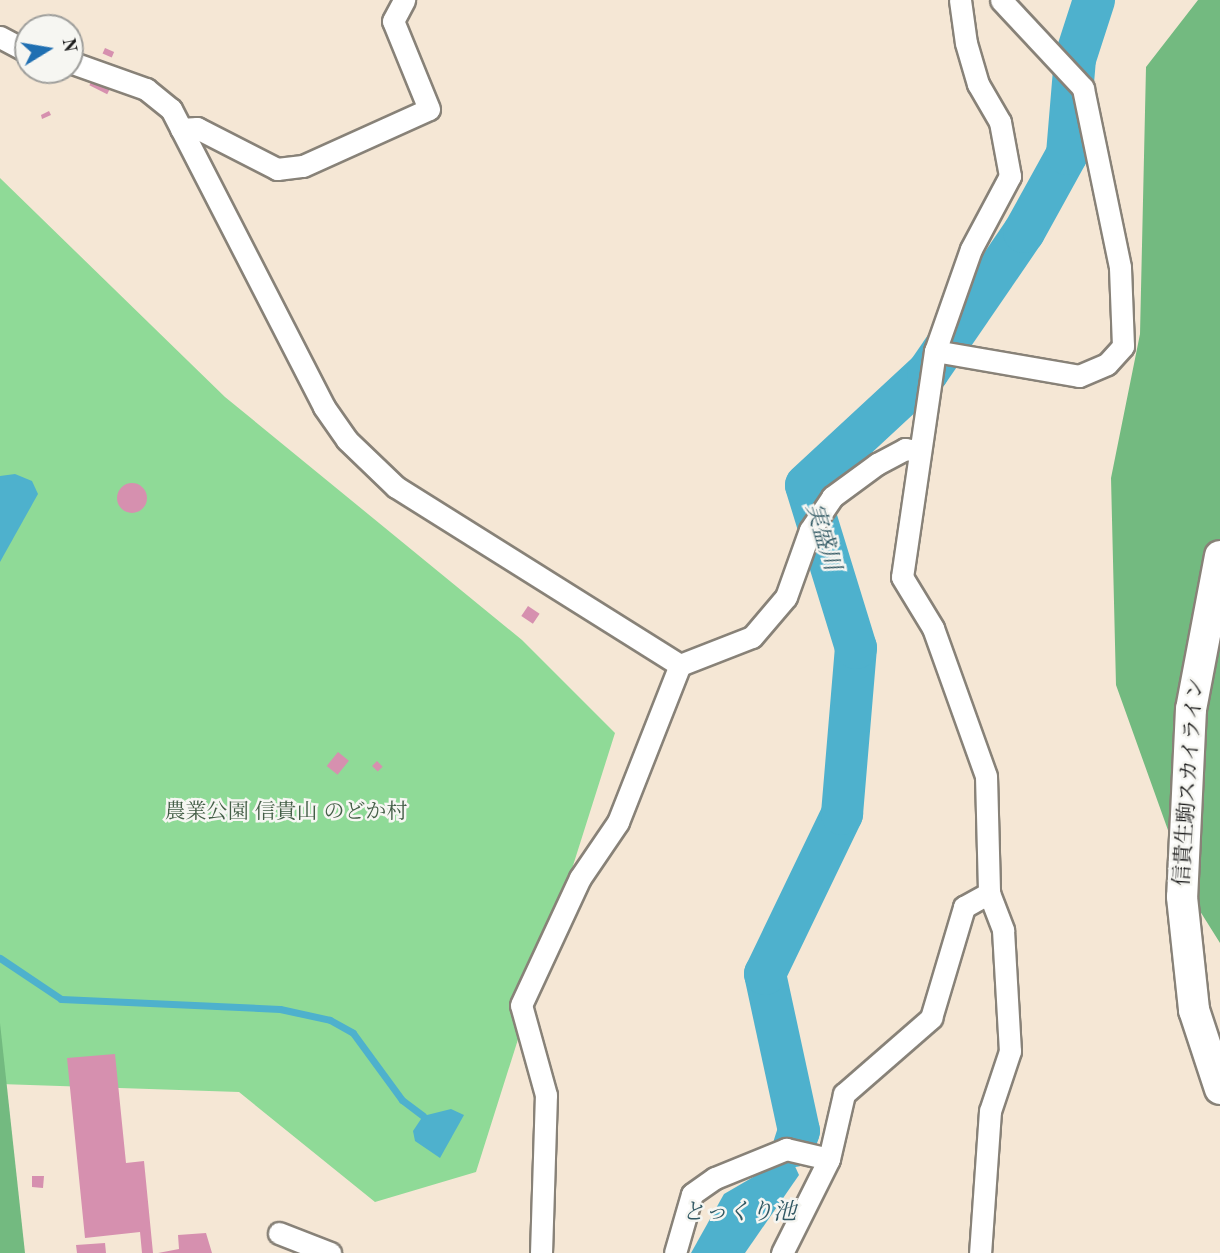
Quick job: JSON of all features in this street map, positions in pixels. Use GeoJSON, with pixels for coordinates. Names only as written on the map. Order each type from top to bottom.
{"type":"FeatureCollection","features":[{"type":"Feature","properties":{"kind":"street"},"geometry":{"type":"LineString","coordinates":[[181,129],[197,128],[277,169],[303,166],[429,109],[393,21],[404,0]]}},
{"type":"Feature","properties":{"kind":"street"},"geometry":{"type":"LineString","coordinates":[[960,0],[966,43],[978,84],[1000,122],[1010,176],[971,249],[935,351],[917,451],[902,577],[912,603],[933,628],[986,776],[989,893],[1003,930],[1010,1051],[990,1111],[980,1253]]}},
{"type":"Feature","properties":{"kind":"street"},"geometry":{"type":"LineString","coordinates":[[935,351],[1079,376],[1107,364],[1123,346],[1120,267],[1083,88],[1001,0]]}},
{"type":"Feature","properties":{"kind":"street"},"geometry":{"type":"LineString","coordinates":[[84,67],[146,89],[171,109],[347,440],[396,487],[680,665]]}},
{"type":"Feature","properties":{"kind":"street"},"geometry":{"type":"LineString","coordinates":[[541,1253],[546,1095],[521,1004],[580,877],[618,822],[680,665],[752,637],[786,597],[810,530],[832,497],[877,464],[905,450],[917,451]]}},
{"type":"Feature","properties":{"kind":"street","name":"信貴生駒スカイライン"},"geometry":{"type":"LineString","coordinates":[[1220,556],[1191,709],[1182,897],[1194,1010],[1220,1089]]}},
{"type":"Feature","properties":{"kind":"street"},"geometry":{"type":"LineString","coordinates":[[782,1253],[829,1159],[844,1094],[931,1018],[964,908],[989,893]]}},
{"type":"Feature","properties":{"kind":"street"},"geometry":{"type":"LineString","coordinates":[[675,1253],[692,1194],[715,1178],[786,1149],[829,1159]]}},
{"type":"Feature","properties":{"kind":"street"},"geometry":{"type":"LineString","coordinates":[[279,1233],[330,1253]]}},
{"type":"Feature","properties":{"kind":"green space"},"geometry":{"type":"Polygon","coordinates":[[[1198,0],[1220,0],[1220,943],[1193,900],[1116,685],[1111,478],[1140,334],[1146,67],[1198,0]]]}},
{"type":"Feature","properties":{"kind":"green space","name":"農業公園 信貴山 のどか村"},"geometry":{"type":"Polygon","coordinates":[[[0,178],[225,397],[522,640],[615,733],[476,1172],[375,1202],[239,1092],[0,1084],[0,178]]]}},
{"type":"Feature","properties":{"kind":"green space"},"geometry":{"type":"Polygon","coordinates":[[[0,1023],[25,1253],[0,1253],[0,1023]]]}},
{"type":"Feature","properties":{"kind":"water"},"geometry":{"type":"Polygon","coordinates":[[[15,474],[32,481],[38,494],[0,562],[0,476],[15,474]]]}},
{"type":"Feature","properties":{"kind":"water"},"geometry":{"type":"Polygon","coordinates":[[[451,1109],[464,1115],[440,1158],[415,1141],[413,1131],[423,1116],[451,1109]]]}},
{"type":"Feature","properties":{"kind":"water","name":"とっくり池"},"geometry":{"type":"Polygon","coordinates":[[[781,1161],[793,1162],[799,1175],[745,1253],[691,1253],[724,1194],[781,1161]]]}},
{"type":"Feature","properties":{"kind":"building"},"geometry":{"type":"Polygon","coordinates":[[[105,48],[114,52],[112,58],[103,53],[105,48]]]}},
{"type":"Feature","properties":{"kind":"building"},"geometry":{"type":"Polygon","coordinates":[[[93,78],[111,87],[107,94],[89,85],[93,78]]]}},
{"type":"Feature","properties":{"kind":"building"},"geometry":{"type":"Polygon","coordinates":[[[49,111],[51,115],[42,119],[41,115],[49,111]]]}},
{"type":"Feature","properties":{"kind":"building"},"geometry":{"type":"Polygon","coordinates":[[[132,483],[142,488],[147,498],[142,508],[132,513],[122,508],[117,498],[122,488],[132,483]]]}},
{"type":"Feature","properties":{"kind":"building"},"geometry":{"type":"Polygon","coordinates":[[[528,606],[540,614],[533,624],[521,616],[528,606]]]}},
{"type":"Feature","properties":{"kind":"building"},"geometry":{"type":"Polygon","coordinates":[[[338,752],[349,761],[338,775],[327,766],[338,752]]]}},
{"type":"Feature","properties":{"kind":"building"},"geometry":{"type":"Polygon","coordinates":[[[377,761],[383,767],[378,772],[372,766],[377,761]]]}},
{"type":"Feature","properties":{"kind":"building"},"geometry":{"type":"Polygon","coordinates":[[[115,1054],[126,1163],[144,1161],[153,1253],[142,1253],[140,1232],[85,1238],[67,1058],[115,1054]]]}},
{"type":"Feature","properties":{"kind":"building"},"geometry":{"type":"Polygon","coordinates":[[[32,1176],[44,1176],[43,1188],[32,1187],[32,1176]]]}},
{"type":"Feature","properties":{"kind":"building"},"geometry":{"type":"Polygon","coordinates":[[[206,1233],[212,1253],[158,1253],[179,1249],[178,1235],[206,1233]]]}},
{"type":"Feature","properties":{"kind":"building"},"geometry":{"type":"Polygon","coordinates":[[[105,1243],[106,1253],[77,1253],[76,1245],[105,1243]]]}},
{"type":"Feature","properties":{"kind":"waterway","name":"実盛川"},"geometry":{"type":"LineString","coordinates":[[794,1146],[799,1131],[765,974],[842,814],[856,648],[806,485],[928,372],[1024,232],[1067,154],[1075,59],[1094,0]]}},
{"type":"Feature","properties":{"kind":"waterway"},"geometry":{"type":"LineString","coordinates":[[0,958],[61,999],[280,1009],[330,1020],[353,1033],[402,1100],[423,1116]]}}]}
